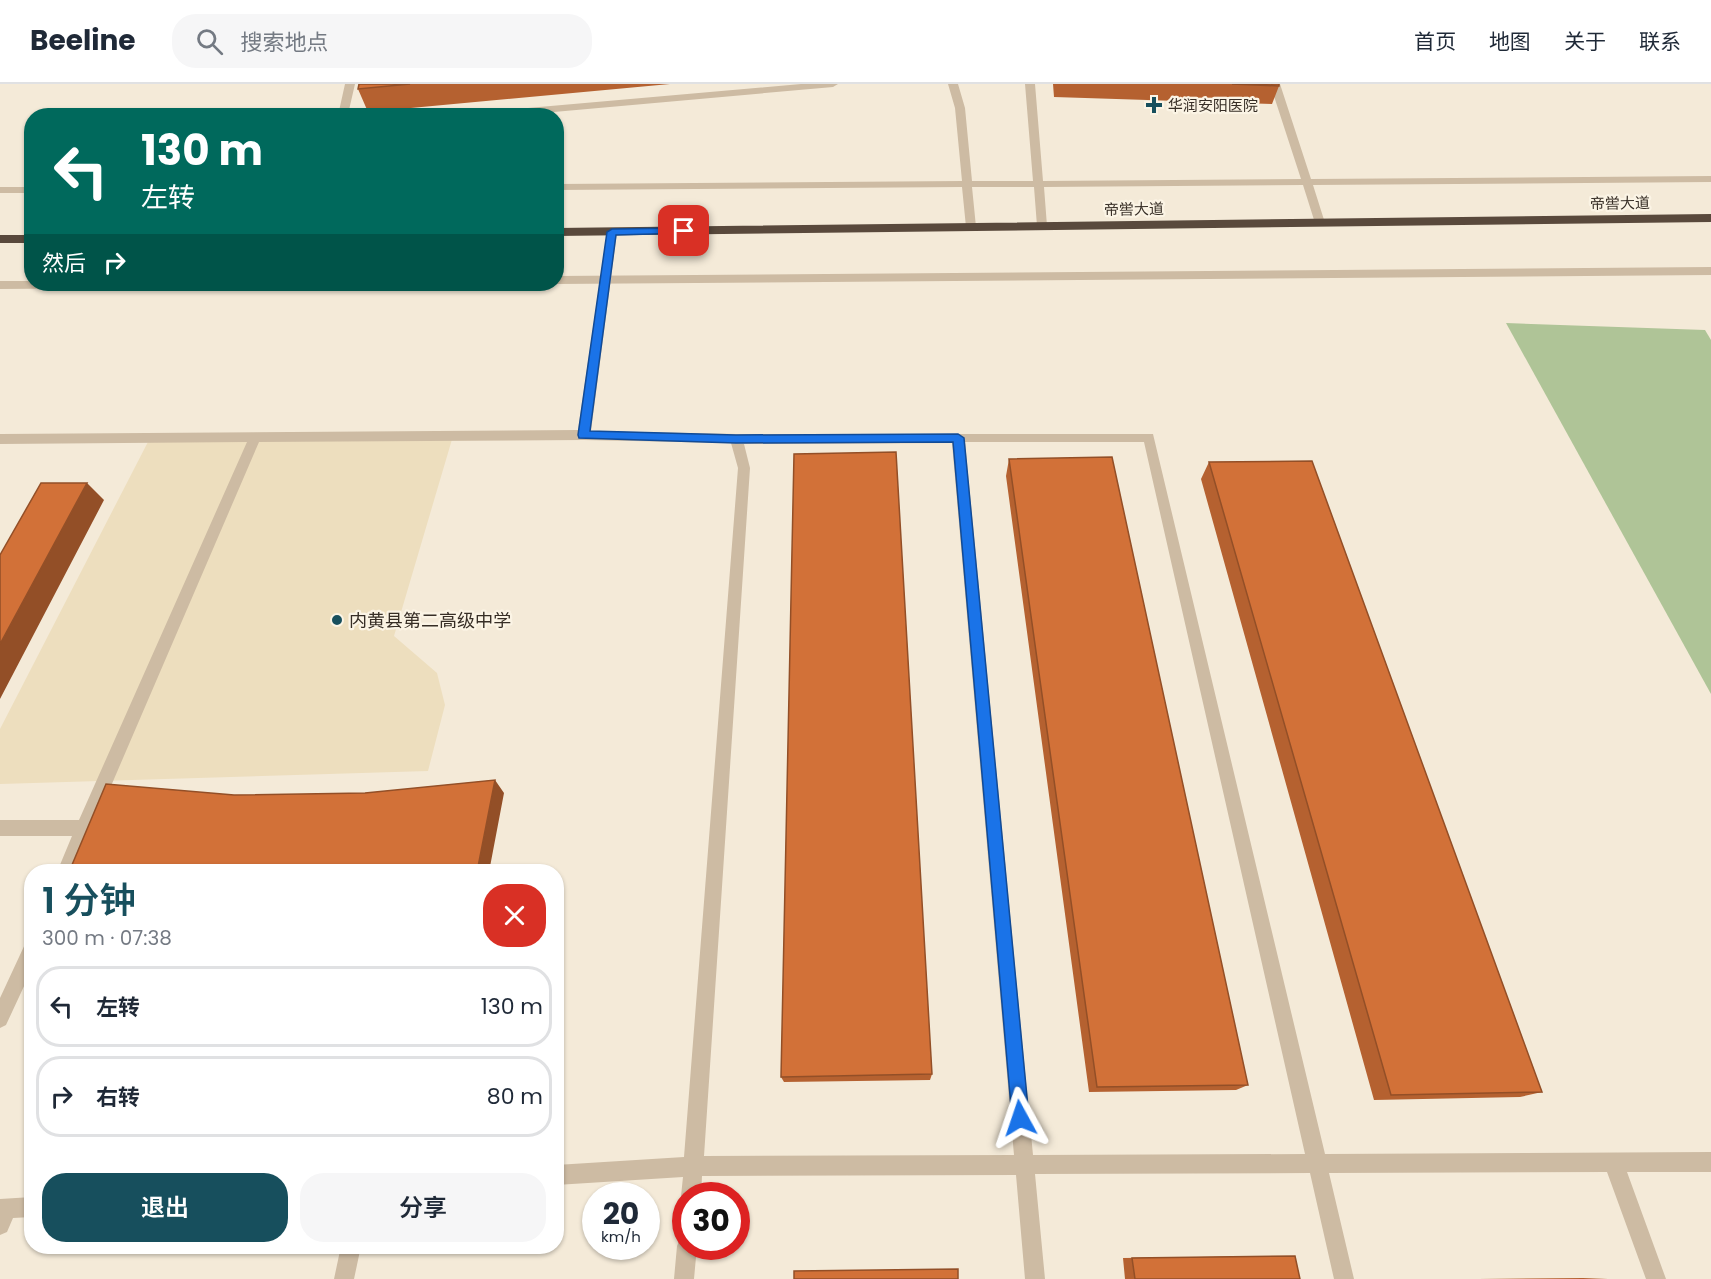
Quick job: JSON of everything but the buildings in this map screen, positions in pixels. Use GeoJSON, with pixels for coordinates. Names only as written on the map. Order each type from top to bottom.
{"type":"FeatureCollection","features":[{"type":"Feature","properties":{"kind":"highway","name":"帝喾大道"},"geometry":{"type":"LineString","coordinates":[[564,232],[1711,218]]}},
{"type":"Feature","properties":{"kind":"highway"},"geometry":{"type":"LineString","coordinates":[[0,239],[24,239]]}},
{"type":"Feature","properties":{"kind":"street"},"geometry":{"type":"LineString","coordinates":[[345,108],[350,84]]}},
{"type":"Feature","properties":{"kind":"street"},"geometry":{"type":"LineString","coordinates":[[562,108],[833,84]]}},
{"type":"Feature","properties":{"kind":"street"},"geometry":{"type":"LineString","coordinates":[[953,84],[960,108],[971,227]]}},
{"type":"Feature","properties":{"kind":"street"},"geometry":{"type":"LineString","coordinates":[[1030,84],[1042,226]]}},
{"type":"Feature","properties":{"kind":"street"},"geometry":{"type":"LineString","coordinates":[[1275,84],[1320,223]]}},
{"type":"Feature","properties":{"kind":"street"},"geometry":{"type":"LineString","coordinates":[[564,187],[1711,179]]}},
{"type":"Feature","properties":{"kind":"street"},"geometry":{"type":"LineString","coordinates":[[0,190],[24,190]]}},
{"type":"Feature","properties":{"kind":"street"},"geometry":{"type":"LineString","coordinates":[[584,435],[612,232]]}},
{"type":"Feature","properties":{"kind":"street"},"geometry":{"type":"LineString","coordinates":[[564,280],[1711,271]]}},
{"type":"Feature","properties":{"kind":"street"},"geometry":{"type":"LineString","coordinates":[[0,285],[24,285]]}},
{"type":"Feature","properties":{"kind":"street"},"geometry":{"type":"LineString","coordinates":[[0,439],[584,435],[736,439],[1149,437],[1344,1279]]}},
{"type":"Feature","properties":{"kind":"street"},"geometry":{"type":"LineString","coordinates":[[68,864],[255,437]]}},
{"type":"Feature","properties":{"kind":"street"},"geometry":{"type":"LineString","coordinates":[[958,438],[1035,1279]]}},
{"type":"Feature","properties":{"kind":"street"},"geometry":{"type":"LineString","coordinates":[[692,1182],[744,468],[736,439]]}},
{"type":"Feature","properties":{"kind":"street"},"geometry":{"type":"LineString","coordinates":[[0,828],[84,828]]}},
{"type":"Feature","properties":{"kind":"street"},"geometry":{"type":"LineString","coordinates":[[0,1019],[24,966]]}},
{"type":"Feature","properties":{"kind":"street"},"geometry":{"type":"LineString","coordinates":[[1613,1162],[1656,1279]]}},
{"type":"Feature","properties":{"kind":"street"},"geometry":{"type":"LineString","coordinates":[[564,1174],[693,1166],[1711,1162]]}},
{"type":"Feature","properties":{"kind":"street"},"geometry":{"type":"LineString","coordinates":[[2,1214],[24,1209]]}},
{"type":"Feature","properties":{"kind":"street"},"geometry":{"type":"LineString","coordinates":[[344,1279],[349,1254]]}},
{"type":"Feature","properties":{"kind":"street"},"geometry":{"type":"LineString","coordinates":[[684,1279],[686,1260]]}},
{"type":"Feature","properties":{"kind":"green space"},"geometry":{"type":"Polygon","coordinates":[[[1506,323],[1705,330],[1711,340],[1711,694],[1506,323]]]}},
{"type":"Feature","properties":{"kind":"shaded area"},"geometry":{"type":"Polygon","coordinates":[[[453,436],[394,636],[437,673],[445,705],[428,771],[0,784],[0,729],[150,438],[453,436]]]}},
{"type":"Feature","properties":{"kind":"place","name":"华润安阳医院"},"geometry":{"type":"Point","coordinates":[1154,105]}},
{"type":"Feature","properties":{"kind":"place","name":"内黄县第二高级中学"},"geometry":{"type":"Point","coordinates":[337,620]}},
{"type":"Feature","properties":{"kind":"route"},"geometry":{"type":"LineString","coordinates":[[684,231],[612,232],[584,435],[736,439],[958,438],[1020,1118]]}}]}
